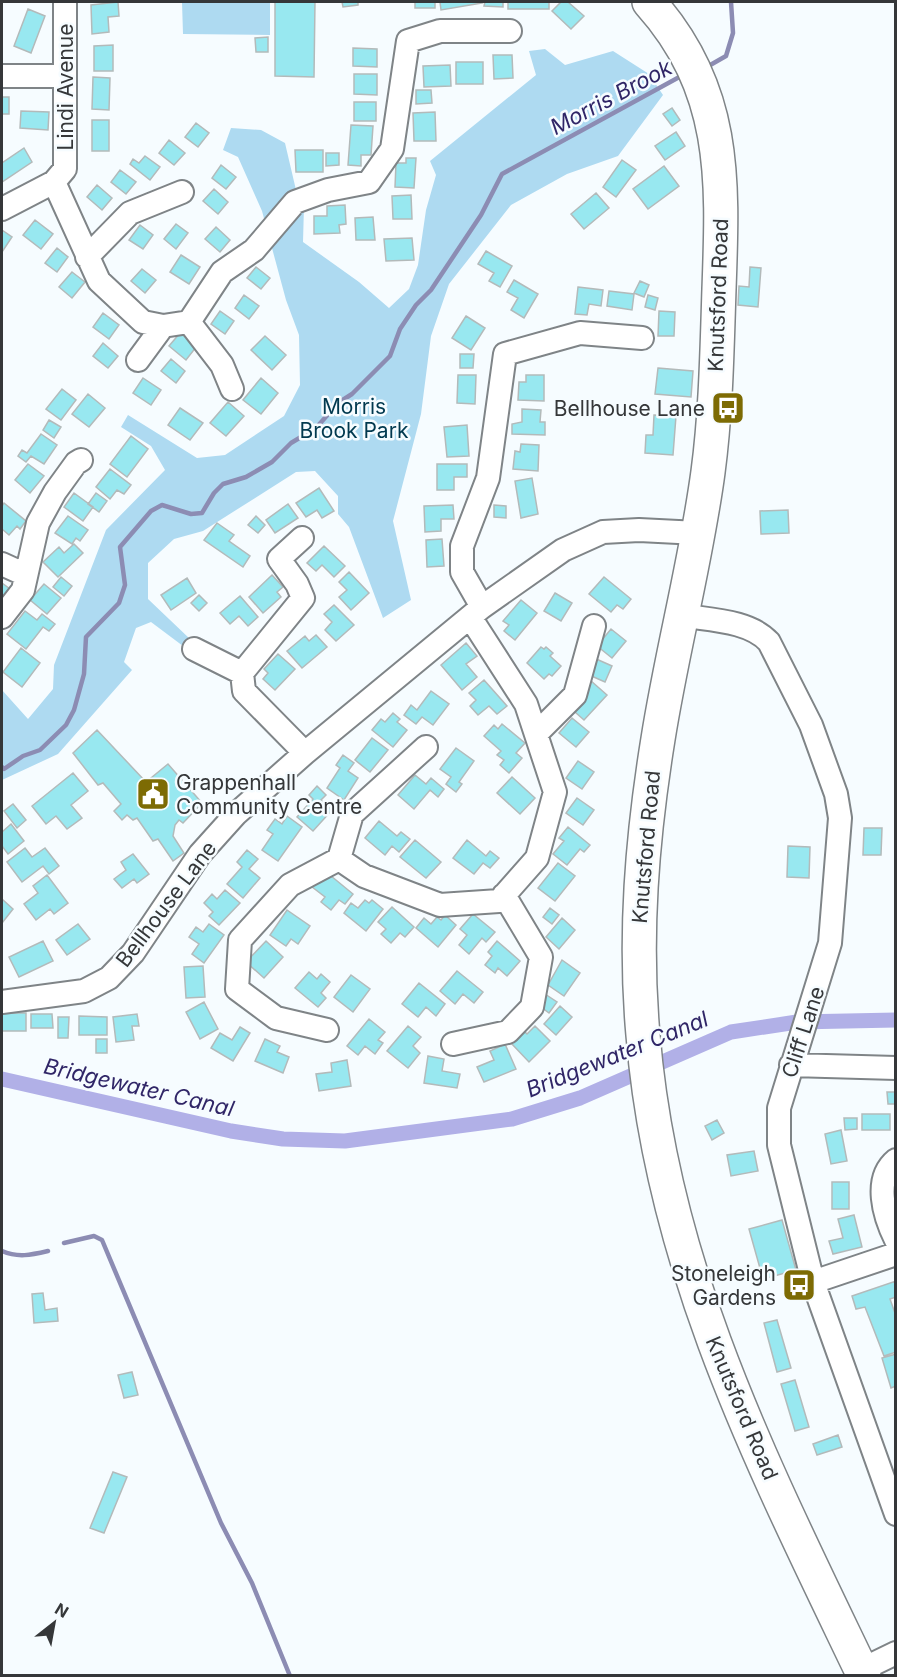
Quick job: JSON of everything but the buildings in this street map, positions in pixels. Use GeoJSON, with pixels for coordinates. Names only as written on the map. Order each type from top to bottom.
{"type":"FeatureCollection","features":[{"type":"Feature","properties":{"kind":"highway","name":"Knutsford Road"},"geometry":{"type":"LineString","coordinates":[[649,2],[685,49],[701,84],[710,112],[720,165],[722,217],[709,467],[657,740],[639,895],[638,948],[649,1096],[661,1165],[677,1227],[720,1363],[862,1673]]}},
{"type":"Feature","properties":{"kind":"street","name":"Lindi Avenue"},"geometry":{"type":"LineString","coordinates":[[54,182],[65,169],[65,2]]}},
{"type":"Feature","properties":{"kind":"street"},"geometry":{"type":"LineString","coordinates":[[2,209],[54,182],[99,281],[143,322],[163,326],[189,322],[222,272],[254,250],[295,202],[328,190],[369,182],[392,149],[408,41],[440,31],[510,31]]}},
{"type":"Feature","properties":{"kind":"street"},"geometry":{"type":"LineString","coordinates":[[2,76],[66,76]]}},
{"type":"Feature","properties":{"kind":"street"},"geometry":{"type":"LineString","coordinates":[[87,257],[130,213],[182,192]]}},
{"type":"Feature","properties":{"kind":"street"},"geometry":{"type":"LineString","coordinates":[[189,322],[222,365],[232,390]]}},
{"type":"Feature","properties":{"kind":"street"},"geometry":{"type":"LineString","coordinates":[[138,360],[163,326]]}},
{"type":"Feature","properties":{"kind":"street"},"geometry":{"type":"LineString","coordinates":[[339,859],[364,876],[440,905],[499,901],[537,858],[555,792],[526,704],[476,612],[462,572],[462,546],[488,478],[505,354],[580,333],[642,338]]}},
{"type":"Feature","properties":{"kind":"street"},"geometry":{"type":"LineString","coordinates":[[2,618],[23,590],[38,523],[55,492],[76,463],[81,460]]}},
{"type":"Feature","properties":{"kind":"street","name":"Bellhouse Lane"},"geometry":{"type":"LineString","coordinates":[[2,1002],[84,992],[109,978],[133,953],[200,854],[236,814],[305,753],[476,612],[563,550],[603,532],[639,530],[698,533]]}},
{"type":"Feature","properties":{"kind":"street"},"geometry":{"type":"LineString","coordinates":[[302,537],[279,559],[303,598],[242,673],[244,691],[305,753]]}},
{"type":"Feature","properties":{"kind":"street"},"geometry":{"type":"LineString","coordinates":[[2,564],[27,576]]}},
{"type":"Feature","properties":{"kind":"street","name":"Cliff Lane"},"geometry":{"type":"LineString","coordinates":[[680,615],[747,627],[762,635],[769,642],[810,725],[836,794],[840,818],[830,943],[779,1108],[780,1145],[813,1282],[896,1514]]}},
{"type":"Feature","properties":{"kind":"street"},"geometry":{"type":"LineString","coordinates":[[536,734],[575,695],[594,626]]}},
{"type":"Feature","properties":{"kind":"street"},"geometry":{"type":"LineString","coordinates":[[194,649],[242,673]]}},
{"type":"Feature","properties":{"kind":"street"},"geometry":{"type":"LineString","coordinates":[[327,1030],[276,1018],[237,989],[240,940],[291,885],[339,859],[352,814],[426,747]]}},
{"type":"Feature","properties":{"kind":"street"},"geometry":{"type":"LineString","coordinates":[[453,1044],[508,1032],[532,1007],[541,957],[504,895]]}},
{"type":"Feature","properties":{"kind":"street"},"geometry":{"type":"LineString","coordinates":[[791,1065],[896,1068]]}},
{"type":"Feature","properties":{"kind":"street"},"geometry":{"type":"LineString","coordinates":[[896,1160],[887,1167],[881,1190],[896,1240]]}},
{"type":"Feature","properties":{"kind":"street"},"geometry":{"type":"LineString","coordinates":[[813,1282],[896,1254]]}},
{"type":"Feature","properties":{"kind":"street"},"geometry":{"type":"LineString","coordinates":[[862,1673],[896,1653]]}},
{"type":"Feature","properties":{"kind":"green space"},"geometry":{"type":"Polygon","coordinates":[[[182,2],[270,2],[270,35],[183,34],[182,2]]]}},
{"type":"Feature","properties":{"kind":"green space","name":"Morris Brook Park"},"geometry":{"type":"Polygon","coordinates":[[[545,49],[565,65],[613,51],[649,74],[663,95],[618,156],[567,174],[511,205],[449,284],[431,336],[421,414],[393,521],[411,600],[383,618],[349,527],[338,514],[338,496],[315,471],[296,472],[203,531],[174,539],[148,563],[148,599],[190,639],[187,649],[151,622],[136,628],[124,662],[132,670],[58,754],[2,780],[2,690],[28,719],[53,689],[54,665],[106,530],[165,470],[151,446],[121,427],[128,415],[197,458],[225,455],[284,416],[300,385],[299,335],[286,300],[262,211],[238,157],[223,150],[231,128],[261,130],[285,143],[296,190],[304,206],[303,242],[359,282],[389,308],[409,289],[418,265],[426,210],[436,175],[430,161],[536,75],[529,51],[545,49]]]}},
{"type":"Feature","properties":{"kind":"waterway"},"geometry":{"type":"LineString","coordinates":[[705,68],[726,56],[733,33],[731,2]]}},
{"type":"Feature","properties":{"kind":"waterway","name":"Morris Brook"},"geometry":{"type":"LineString","coordinates":[[2,767],[4,769],[23,756],[40,750],[66,725],[74,710],[84,674],[86,637],[119,603],[125,585],[120,547],[151,511],[162,505],[191,514],[202,513],[214,493],[223,484],[246,477],[272,462],[291,443],[316,428],[338,403],[352,394],[390,356],[400,329],[416,305],[431,290],[481,215],[502,174],[683,75]]}},
{"type":"Feature","properties":{"kind":"waterway","name":"Bridgewater Canal"},"geometry":{"type":"LineString","coordinates":[[2,1079],[231,1131],[283,1139],[345,1141],[512,1119],[580,1098],[731,1032],[797,1022],[896,1020]]}},
{"type":"Feature","properties":{"kind":"waterway"},"geometry":{"type":"LineString","coordinates":[[64,1243],[94,1236],[102,1240],[221,1523],[252,1583],[290,1676]]}},
{"type":"Feature","properties":{"kind":"waterway"},"geometry":{"type":"LineString","coordinates":[[2,1251],[19,1255],[48,1251]]}},
{"type":"Feature","properties":{"kind":"place","name":"Bellhouse Lane"},"geometry":{"type":"Point","coordinates":[728,408]}},
{"type":"Feature","properties":{"kind":"place","name":"Grappenhall Community Centre"},"geometry":{"type":"Point","coordinates":[153,794]}},
{"type":"Feature","properties":{"kind":"place","name":"Stoneleigh Gardens"},"geometry":{"type":"Point","coordinates":[799,1285]}}]}
